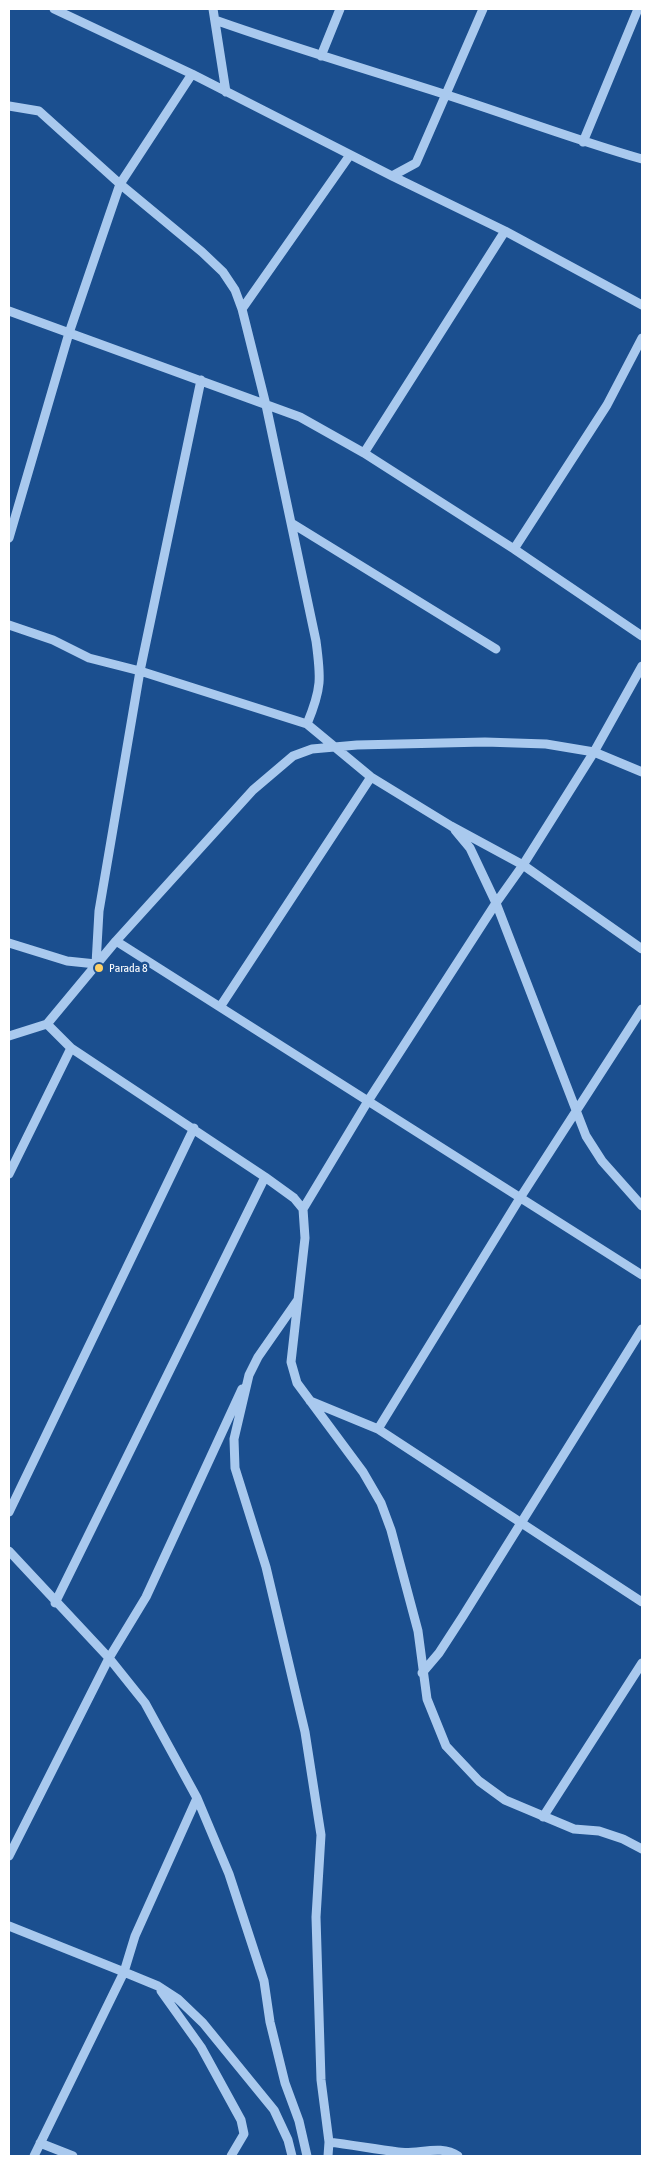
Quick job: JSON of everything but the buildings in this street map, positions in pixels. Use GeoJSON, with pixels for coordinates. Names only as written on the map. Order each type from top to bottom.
{"type":"FeatureCollection","features":[{"type":"Feature","properties":{"kind":"street"},"geometry":{"type":"LineString","coordinates":[[54,9],[192,74],[350,155],[506,231],[642,305]]}},
{"type":"Feature","properties":{"kind":"street"},"geometry":{"type":"LineString","coordinates":[[213,9],[226,92]]}},
{"type":"Feature","properties":{"kind":"street"},"geometry":{"type":"LineString","coordinates":[[321,56],[340,9]]}},
{"type":"Feature","properties":{"kind":"street"},"geometry":{"type":"LineString","coordinates":[[392,176],[416,163],[483,9]]}},
{"type":"Feature","properties":{"kind":"street"},"geometry":{"type":"LineString","coordinates":[[583,142],[638,9]]}},
{"type":"Feature","properties":{"kind":"street"},"geometry":{"type":"LineString","coordinates":[[214,20],[447,95],[583,142],[642,159]]}},
{"type":"Feature","properties":{"kind":"street"},"geometry":{"type":"LineString","coordinates":[[9,538],[69,334],[120,184],[192,74]]}},
{"type":"Feature","properties":{"kind":"street"},"geometry":{"type":"LineString","coordinates":[[9,106],[39,111],[120,184],[223,272],[235,290],[242,309],[266,405],[293,524],[321,676],[317,700],[307,724]]}},
{"type":"Feature","properties":{"kind":"street"},"geometry":{"type":"LineString","coordinates":[[242,309],[350,155]]}},
{"type":"Feature","properties":{"kind":"street"},"geometry":{"type":"LineString","coordinates":[[364,453],[506,231]]}},
{"type":"Feature","properties":{"kind":"street"},"geometry":{"type":"LineString","coordinates":[[9,310],[69,334],[300,417],[364,453],[514,549],[642,636]]}},
{"type":"Feature","properties":{"kind":"street"},"geometry":{"type":"LineString","coordinates":[[514,549],[607,405],[642,338]]}},
{"type":"Feature","properties":{"kind":"street"},"geometry":{"type":"LineString","coordinates":[[96,964],[99,911],[140,671],[201,380]]}},
{"type":"Feature","properties":{"kind":"street"},"geometry":{"type":"LineString","coordinates":[[293,524],[496,649]]}},
{"type":"Feature","properties":{"kind":"street"},"geometry":{"type":"LineString","coordinates":[[9,625],[53,640],[89,658],[140,671],[307,724],[371,778],[451,826],[523,865],[642,949]]}},
{"type":"Feature","properties":{"kind":"street"},"geometry":{"type":"LineString","coordinates":[[303,1209],[368,1101],[496,903],[523,865],[594,752],[642,666]]}},
{"type":"Feature","properties":{"kind":"street"},"geometry":{"type":"LineString","coordinates":[[9,1036],[47,1024],[116,941],[253,790],[293,756],[312,749],[332,747],[485,742],[546,744],[594,752],[642,772]]}},
{"type":"Feature","properties":{"kind":"street"},"geometry":{"type":"LineString","coordinates":[[220,1007],[371,778]]}},
{"type":"Feature","properties":{"kind":"street"},"geometry":{"type":"LineString","coordinates":[[451,826],[470,848],[496,903],[586,1136],[602,1161],[642,1206]]}},
{"type":"Feature","properties":{"kind":"street"},"geometry":{"type":"LineString","coordinates":[[116,941],[642,1276]]}},
{"type":"Feature","properties":{"kind":"street"},"geometry":{"type":"LineString","coordinates":[[9,944],[67,961],[96,964]]}},
{"type":"Feature","properties":{"kind":"street"},"geometry":{"type":"LineString","coordinates":[[378,1429],[520,1198],[642,1009]]}},
{"type":"Feature","properties":{"kind":"street"},"geometry":{"type":"LineString","coordinates":[[47,1024],[71,1048],[265,1177],[294,1198],[303,1209],[306,1238],[291,1362],[297,1382],[353,1458],[381,1503],[391,1530],[418,1631],[426,1699],[446,1746],[459,1762],[479,1781],[506,1800],[574,1829],[599,1831],[623,1839],[642,1849]]}},
{"type":"Feature","properties":{"kind":"street"},"geometry":{"type":"LineString","coordinates":[[9,1174],[71,1048]]}},
{"type":"Feature","properties":{"kind":"street"},"geometry":{"type":"LineString","coordinates":[[9,1512],[194,1128]]}},
{"type":"Feature","properties":{"kind":"street"},"geometry":{"type":"LineString","coordinates":[[56,1603],[265,1177]]}},
{"type":"Feature","properties":{"kind":"street"},"geometry":{"type":"LineString","coordinates":[[9,1856],[109,1658],[146,1597],[248,1375],[258,1357],[297,1301]]}},
{"type":"Feature","properties":{"kind":"street"},"geometry":{"type":"LineString","coordinates":[[422,1673],[439,1653],[642,1329]]}},
{"type":"Feature","properties":{"kind":"street"},"geometry":{"type":"LineString","coordinates":[[248,1375],[234,1439],[235,1468],[266,1567],[305,1732],[321,1835],[316,1917],[321,2080],[329,2142],[328,2156]]}},
{"type":"Feature","properties":{"kind":"street"},"geometry":{"type":"LineString","coordinates":[[309,1400],[378,1429],[642,1602]]}},
{"type":"Feature","properties":{"kind":"street"},"geometry":{"type":"LineString","coordinates":[[9,1551],[109,1658],[145,1703],[198,1798],[230,1874],[264,1981],[270,2022],[285,2083],[299,2120],[307,2156]]}},
{"type":"Feature","properties":{"kind":"street"},"geometry":{"type":"LineString","coordinates":[[542,1816],[642,1663]]}},
{"type":"Feature","properties":{"kind":"street"},"geometry":{"type":"LineString","coordinates":[[34,2156],[124,1972],[135,1936],[198,1798]]}},
{"type":"Feature","properties":{"kind":"street"},"geometry":{"type":"LineString","coordinates":[[9,1926],[158,1986],[178,1999],[203,2023],[274,2110],[288,2140],[292,2156]]}},
{"type":"Feature","properties":{"kind":"street"},"geometry":{"type":"LineString","coordinates":[[158,1986],[201,2047],[242,2120],[244,2134],[231,2156]]}},
{"type":"Feature","properties":{"kind":"street"},"geometry":{"type":"LineString","coordinates":[[329,2142],[378,2147],[399,2152],[434,2150],[452,2152],[458,2156]]}},
{"type":"Feature","properties":{"kind":"street"},"geometry":{"type":"LineString","coordinates":[[40,2143],[73,2156]]}},
{"type":"Feature","properties":{"kind":"place","name":"Parada 8"},"geometry":{"type":"Point","coordinates":[99,968]}}]}
